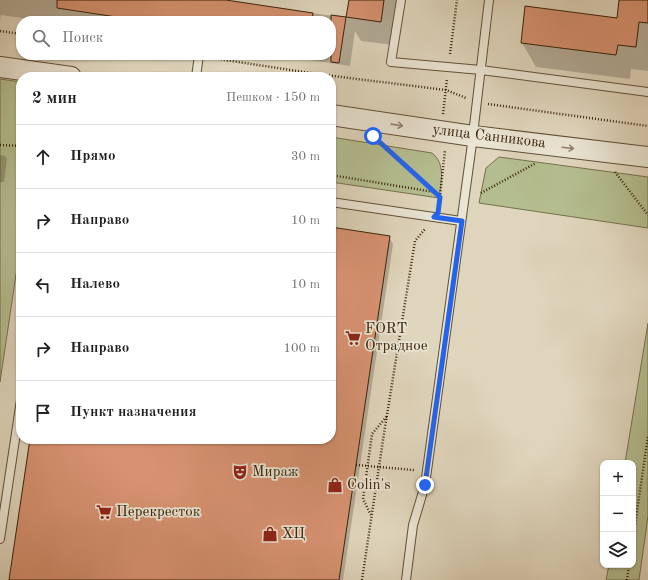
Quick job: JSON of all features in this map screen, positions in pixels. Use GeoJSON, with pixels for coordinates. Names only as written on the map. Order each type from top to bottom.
{"type":"FeatureCollection","features":[{"type":"Feature","properties":{"kind":"street"},"geometry":{"type":"LineString","coordinates":[[0,67],[35,72]]}},
{"type":"Feature","properties":{"kind":"street","name":"улица Санникова"},"geometry":{"type":"LineString","coordinates":[[336,116],[473,136],[648,157]]}},
{"type":"Feature","properties":{"kind":"lane"},"geometry":{"type":"LineString","coordinates":[[401,0],[391,62],[481,70],[648,92]]}},
{"type":"Feature","properties":{"kind":"lane"},"geometry":{"type":"LineString","coordinates":[[406,580],[413,525],[425,485],[427,472],[462,221],[489,0]]}},
{"type":"Feature","properties":{"kind":"lane"},"geometry":{"type":"LineString","coordinates":[[197,72],[198,60]]}},
{"type":"Feature","properties":{"kind":"lane"},"geometry":{"type":"LineString","coordinates":[[336,203],[462,221]]}},
{"type":"Feature","properties":{"kind":"lane"},"geometry":{"type":"LineString","coordinates":[[0,539],[16,433]]}},
{"type":"Feature","properties":{"kind":"path"},"geometry":{"type":"LineString","coordinates":[[442,114],[457,0]]}},
{"type":"Feature","properties":{"kind":"path"},"geometry":{"type":"LineString","coordinates":[[0,31],[16,33]]}},
{"type":"Feature","properties":{"kind":"path"},"geometry":{"type":"LineString","coordinates":[[225,60],[304,72]]}},
{"type":"Feature","properties":{"kind":"path"},"geometry":{"type":"LineString","coordinates":[[373,136],[440,197]]}},
{"type":"Feature","properties":{"kind":"path"},"geometry":{"type":"LineString","coordinates":[[0,145],[16,146]]}},
{"type":"Feature","properties":{"kind":"path"},"geometry":{"type":"LineString","coordinates":[[362,580],[415,241],[438,213],[446,147]]}},
{"type":"Feature","properties":{"kind":"path"},"geometry":{"type":"LineString","coordinates":[[481,193],[538,162]]}},
{"type":"Feature","properties":{"kind":"path"},"geometry":{"type":"LineString","coordinates":[[614,170],[648,215]]}},
{"type":"Feature","properties":{"kind":"path"},"geometry":{"type":"LineString","coordinates":[[336,176],[434,192]]}},
{"type":"Feature","properties":{"kind":"path"},"geometry":{"type":"LineString","coordinates":[[372,516],[363,499],[367,466],[372,434],[387,415]]}},
{"type":"Feature","properties":{"kind":"path"},"geometry":{"type":"LineString","coordinates":[[634,532],[648,436]]}},
{"type":"Feature","properties":{"kind":"path"},"geometry":{"type":"LineString","coordinates":[[356,465],[427,472]]}},
{"type":"Feature","properties":{"kind":"path"},"geometry":{"type":"LineString","coordinates":[[627,580],[629,568]]}},
{"type":"Feature","properties":{"kind":"green space"},"geometry":{"type":"Polygon","coordinates":[[[0,79],[16,81],[16,275],[0,382],[0,79]]]}},
{"type":"Feature","properties":{"kind":"green space"},"geometry":{"type":"Polygon","coordinates":[[[336,138],[432,153],[439,162],[442,174],[439,198],[336,183],[336,138]]]}},
{"type":"Feature","properties":{"kind":"green space"},"geometry":{"type":"Polygon","coordinates":[[[499,157],[648,177],[648,228],[479,203],[486,168],[499,157]]]}},
{"type":"Feature","properties":{"kind":"green space"},"geometry":{"type":"Polygon","coordinates":[[[648,323],[648,516],[639,580],[606,580],[608,568],[636,568],[636,460],[625,460],[648,323]]]}},
{"type":"Feature","properties":{"kind":"building"},"geometry":{"type":"Polygon","coordinates":[[[57,0],[226,0],[313,13],[313,16],[110,16],[57,8],[57,0]]]}},
{"type":"Feature","properties":{"kind":"building"},"geometry":{"type":"Polygon","coordinates":[[[349,0],[384,0],[381,22],[346,17],[349,0]]]}},
{"type":"Feature","properties":{"kind":"building"},"geometry":{"type":"Polygon","coordinates":[[[619,0],[648,0],[648,23],[639,22],[636,47],[618,45],[616,55],[521,43],[525,6],[617,18],[619,0]]]}},
{"type":"Feature","properties":{"kind":"building"},"geometry":{"type":"Polygon","coordinates":[[[331,15],[346,17],[339,63],[331,62],[331,60],[336,60],[336,16],[331,15]]]}},
{"type":"Feature","properties":{"kind":"building","name":"FORT Отрадное"},"geometry":{"type":"Polygon","coordinates":[[[336,228],[390,236],[339,580],[9,580],[29,444],[336,444],[336,228]]]}},
{"type":"Feature","properties":{"kind":"place","name":"FORT Отрадное"},"geometry":{"type":"Point","coordinates":[353,338]}},
{"type":"Feature","properties":{"kind":"place","name":"Мираж"},"geometry":{"type":"Point","coordinates":[240,472]}},
{"type":"Feature","properties":{"kind":"place","name":"Colin's"},"geometry":{"type":"Point","coordinates":[335,485]}},
{"type":"Feature","properties":{"kind":"place","name":"Перекресток"},"geometry":{"type":"Point","coordinates":[104,512]}},
{"type":"Feature","properties":{"kind":"place","name":"ХЦ"},"geometry":{"type":"Point","coordinates":[270,534]}},
{"type":"Feature","properties":{"kind":"route"},"geometry":{"type":"LineString","coordinates":[[373,136],[440,197],[438,213],[434,217],[462,221],[425,485]]}}]}
